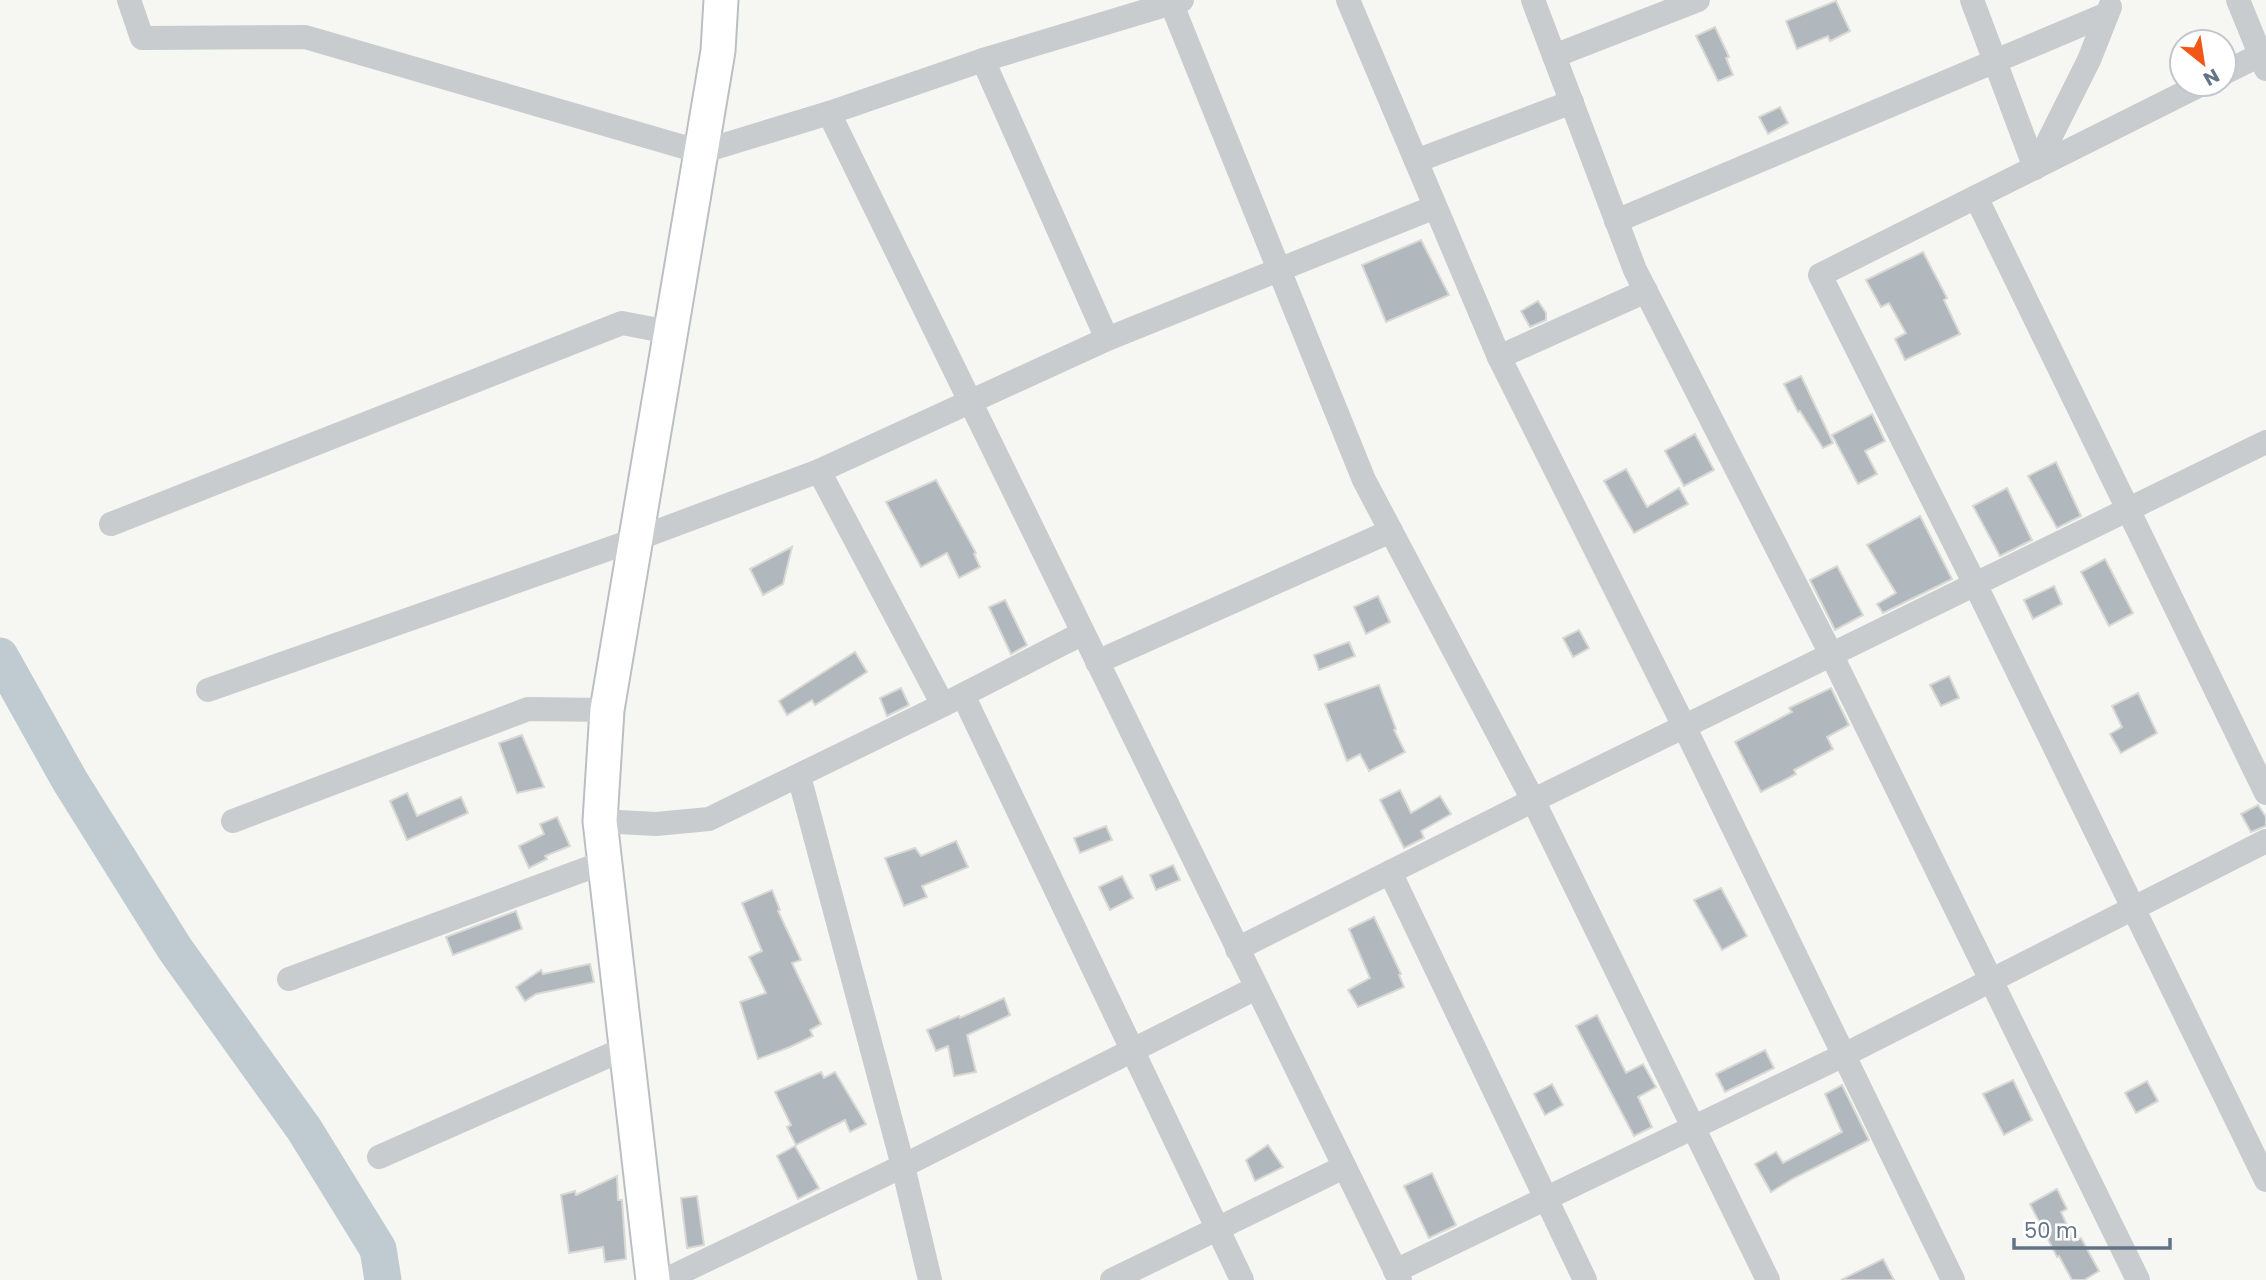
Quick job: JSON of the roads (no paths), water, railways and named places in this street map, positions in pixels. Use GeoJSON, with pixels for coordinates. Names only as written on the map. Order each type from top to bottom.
{"type":"FeatureCollection","features":[{"type":"Feature","properties":{"kind":"street"},"geometry":{"type":"LineString","coordinates":[[129,0],[142,38],[305,37],[701,152],[1174,1],[1278,271],[1364,480],[1532,800],[1768,1280]]}},
{"type":"Feature","properties":{"kind":"street"},"geometry":{"type":"LineString","coordinates":[[653,1280],[600,821],[607,710],[718,51],[721,0]]}},
{"type":"Feature","properties":{"kind":"street"},"geometry":{"type":"LineString","coordinates":[[1348,0],[1499,356],[1684,726],[1953,1280]]}},
{"type":"Feature","properties":{"kind":"street"},"geometry":{"type":"LineString","coordinates":[[1533,0],[1635,270],[1831,654],[2138,1280]]}},
{"type":"Feature","properties":{"kind":"street"},"geometry":{"type":"LineString","coordinates":[[1554,56],[1698,0]]}},
{"type":"Feature","properties":{"kind":"street"},"geometry":{"type":"LineString","coordinates":[[1972,0],[2035,168]]}},
{"type":"Feature","properties":{"kind":"street"},"geometry":{"type":"LineString","coordinates":[[2238,0],[2264,59],[2238,68]]}},
{"type":"Feature","properties":{"kind":"street"},"geometry":{"type":"LineString","coordinates":[[1616,220],[1995,62],[2110,7]]}},
{"type":"Feature","properties":{"kind":"street"},"geometry":{"type":"LineString","coordinates":[[2035,168],[2089,60],[2110,7]]}},
{"type":"Feature","properties":{"kind":"street"},"geometry":{"type":"LineString","coordinates":[[983,60],[1107,339]]}},
{"type":"Feature","properties":{"kind":"street"},"geometry":{"type":"LineString","coordinates":[[2174,98],[1820,275],[1975,584],[2266,1181]]}},
{"type":"Feature","properties":{"kind":"street"},"geometry":{"type":"LineString","coordinates":[[1416,160],[1572,102]]}},
{"type":"Feature","properties":{"kind":"street"},"geometry":{"type":"LineString","coordinates":[[829,113],[1397,1275],[1546,1198],[1844,1055],[2266,841]]}},
{"type":"Feature","properties":{"kind":"street"},"geometry":{"type":"LineString","coordinates":[[1976,197],[2266,793]]}},
{"type":"Feature","properties":{"kind":"street"},"geometry":{"type":"LineString","coordinates":[[208,690],[634,540],[819,471],[1107,339],[1435,207]]}},
{"type":"Feature","properties":{"kind":"street"},"geometry":{"type":"LineString","coordinates":[[1499,356],[1646,291]]}},
{"type":"Feature","properties":{"kind":"street"},"geometry":{"type":"LineString","coordinates":[[111,524],[622,323],[669,332]]}},
{"type":"Feature","properties":{"kind":"street"},"geometry":{"type":"LineString","coordinates":[[1237,949],[1532,800],[2266,442]]}},
{"type":"Feature","properties":{"kind":"street"},"geometry":{"type":"LineString","coordinates":[[819,471],[953,700],[1132,1050],[1242,1280]]}},
{"type":"Feature","properties":{"kind":"street"},"geometry":{"type":"LineString","coordinates":[[1097,662],[1391,531]]}},
{"type":"Feature","properties":{"kind":"street"},"geometry":{"type":"LineString","coordinates":[[600,821],[656,824],[709,819],[953,700],[1083,633]]}},
{"type":"Feature","properties":{"kind":"street"},"geometry":{"type":"LineString","coordinates":[[233,821],[528,709],[607,710]]}},
{"type":"Feature","properties":{"kind":"street"},"geometry":{"type":"LineString","coordinates":[[799,776],[903,1166],[930,1280]]}},
{"type":"Feature","properties":{"kind":"street"},"geometry":{"type":"LineString","coordinates":[[289,979],[605,862]]}},
{"type":"Feature","properties":{"kind":"street"},"geometry":{"type":"LineString","coordinates":[[1390,872],[1585,1280]]}},
{"type":"Feature","properties":{"kind":"street"},"geometry":{"type":"LineString","coordinates":[[665,1280],[903,1166],[1256,988]]}},
{"type":"Feature","properties":{"kind":"street"},"geometry":{"type":"LineString","coordinates":[[379,1157],[626,1048]]}},
{"type":"Feature","properties":{"kind":"street"},"geometry":{"type":"LineString","coordinates":[[1112,1280],[1344,1167]]}},
{"type":"Feature","properties":{"kind":"waterway"},"geometry":{"type":"LineString","coordinates":[[0,656],[70,781],[175,949],[304,1129],[378,1249],[383,1280]]}}]}
